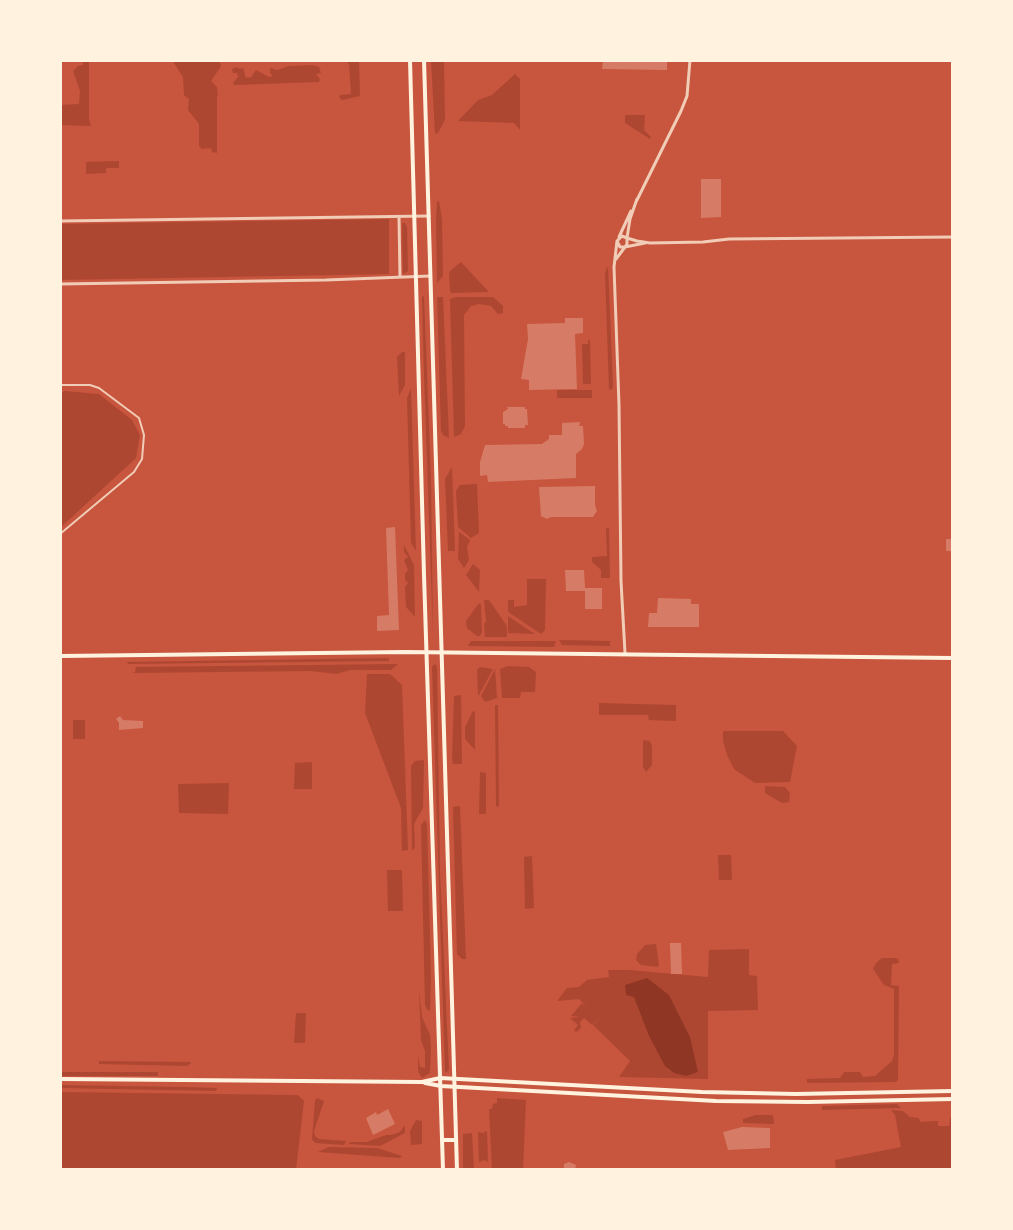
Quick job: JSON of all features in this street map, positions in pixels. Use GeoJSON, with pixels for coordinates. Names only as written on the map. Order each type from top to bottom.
{"type":"FeatureCollection","features":[{"type":"Feature","properties":{"kind":"main road"},"geometry":{"type":"LineString","coordinates":[[410,60],[443,1170]]}},
{"type":"Feature","properties":{"kind":"main road"},"geometry":{"type":"LineString","coordinates":[[424,60],[457,1170]]}},
{"type":"Feature","properties":{"kind":"main road"},"geometry":{"type":"LineString","coordinates":[[60,656],[442,652],[953,658]]}},
{"type":"Feature","properties":{"kind":"main road"},"geometry":{"type":"LineString","coordinates":[[422,1082],[454,1078],[702,1092],[796,1094],[953,1091]]}},
{"type":"Feature","properties":{"kind":"main road"},"geometry":{"type":"LineString","coordinates":[[60,1079],[422,1082],[454,1087],[716,1101],[808,1102],[953,1098]]}},
{"type":"Feature","properties":{"kind":"main road"},"geometry":{"type":"LineString","coordinates":[[442,1140],[456,1140]]}},
{"type":"Feature","properties":{"kind":"street"},"geometry":{"type":"LineString","coordinates":[[625,653],[621,581],[614,267],[618,239],[687,96],[690,60]]}},
{"type":"Feature","properties":{"kind":"street"},"geometry":{"type":"LineString","coordinates":[[614,267],[620,252],[628,243],[630,219],[637,199]]}},
{"type":"Feature","properties":{"kind":"street"},"geometry":{"type":"LineString","coordinates":[[60,221],[429,216]]}},
{"type":"Feature","properties":{"kind":"street"},"geometry":{"type":"LineString","coordinates":[[399,217],[400,277]]}},
{"type":"Feature","properties":{"kind":"street"},"geometry":{"type":"LineString","coordinates":[[618,239],[622,236],[650,243]]}},
{"type":"Feature","properties":{"kind":"street"},"geometry":{"type":"LineString","coordinates":[[618,239],[620,247],[625,247],[650,243],[703,242],[729,238],[953,237]]}},
{"type":"Feature","properties":{"kind":"street"},"geometry":{"type":"LineString","coordinates":[[60,284],[431,276]]}},
{"type":"Feature","properties":{"kind":"street"},"geometry":{"type":"LineString","coordinates":[[60,385],[90,385],[99,388],[139,418],[144,435],[142,459],[134,472],[60,534]]}},
{"type":"Feature","properties":{"kind":"shaded area"},"geometry":{"type":"Polygon","coordinates":[[[83,60],[89,60],[91,126],[60,125],[60,105],[79,104],[80,91],[73,71],[83,65],[83,60]]]}},
{"type":"Feature","properties":{"kind":"shaded area"},"geometry":{"type":"Polygon","coordinates":[[[172,60],[218,60],[220,62],[221,66],[211,81],[217,87],[218,95],[217,153],[212,152],[211,148],[202,149],[199,146],[199,124],[188,110],[189,99],[184,95],[183,77],[172,60]]]}},
{"type":"Feature","properties":{"kind":"shaded area"},"geometry":{"type":"Polygon","coordinates":[[[345,60],[359,60],[360,96],[342,100],[340,95],[351,94],[349,64],[345,60]]]}},
{"type":"Feature","properties":{"kind":"shaded area"},"geometry":{"type":"Polygon","coordinates":[[[431,60],[444,60],[445,120],[438,133],[435,134],[431,60]]]}},
{"type":"Feature","properties":{"kind":"shaded area"},"geometry":{"type":"Polygon","coordinates":[[[289,66],[319,67],[321,73],[316,74],[320,79],[319,82],[234,85],[233,83],[238,77],[232,69],[236,67],[243,68],[246,78],[251,77],[256,70],[269,77],[273,76],[270,68],[277,70],[289,66]]]}},
{"type":"Feature","properties":{"kind":"shaded area"},"geometry":{"type":"Polygon","coordinates":[[[515,74],[520,79],[520,130],[514,123],[458,121],[478,100],[492,95],[515,74]]]}},
{"type":"Feature","properties":{"kind":"shaded area"},"geometry":{"type":"Polygon","coordinates":[[[625,115],[645,115],[644,130],[651,137],[650,139],[625,123],[625,115]]]}},
{"type":"Feature","properties":{"kind":"shaded area"},"geometry":{"type":"Polygon","coordinates":[[[119,161],[119,168],[106,168],[106,173],[86,174],[86,162],[119,161]]]}},
{"type":"Feature","properties":{"kind":"shaded area"},"geometry":{"type":"Polygon","coordinates":[[[439,201],[442,219],[443,276],[437,283],[436,218],[439,201]]]}},
{"type":"Feature","properties":{"kind":"shaded area"},"geometry":{"type":"Polygon","coordinates":[[[389,219],[389,274],[60,280],[60,224],[389,219]]]}},
{"type":"Feature","properties":{"kind":"shaded area"},"geometry":{"type":"Polygon","coordinates":[[[402,223],[405,223],[407,227],[408,271],[403,274],[402,223]]]}},
{"type":"Feature","properties":{"kind":"shaded area"},"geometry":{"type":"Polygon","coordinates":[[[461,262],[489,292],[451,293],[449,272],[461,262]]]}},
{"type":"Feature","properties":{"kind":"shaded area"},"geometry":{"type":"Polygon","coordinates":[[[608,266],[613,387],[611,390],[609,389],[605,273],[608,266]]]}},
{"type":"Feature","properties":{"kind":"shaded area"},"geometry":{"type":"Polygon","coordinates":[[[424,296],[431,477],[433,634],[424,375],[422,297],[424,296]]]}},
{"type":"Feature","properties":{"kind":"shaded area"},"geometry":{"type":"Polygon","coordinates":[[[437,297],[443,297],[449,438],[441,431],[437,297]]]}},
{"type":"Feature","properties":{"kind":"shaded area"},"geometry":{"type":"Polygon","coordinates":[[[493,297],[503,306],[503,313],[498,314],[491,306],[479,304],[471,306],[464,315],[465,426],[461,434],[454,437],[450,299],[493,297]]]}},
{"type":"Feature","properties":{"kind":"shaded area"},"geometry":{"type":"Polygon","coordinates":[[[590,340],[591,384],[583,384],[582,344],[588,344],[590,340]]]}},
{"type":"Feature","properties":{"kind":"shaded area"},"geometry":{"type":"Polygon","coordinates":[[[405,352],[405,385],[399,396],[397,357],[405,352]]]}},
{"type":"Feature","properties":{"kind":"shaded area"},"geometry":{"type":"Polygon","coordinates":[[[411,388],[416,551],[411,543],[407,398],[411,388]]]}},
{"type":"Feature","properties":{"kind":"shaded area"},"geometry":{"type":"Polygon","coordinates":[[[557,390],[592,390],[592,398],[557,398],[557,390]]]}},
{"type":"Feature","properties":{"kind":"shaded area"},"geometry":{"type":"Polygon","coordinates":[[[64,391],[99,394],[132,420],[140,435],[136,458],[60,528],[60,395],[64,391]]]}},
{"type":"Feature","properties":{"kind":"shaded area"},"geometry":{"type":"Polygon","coordinates":[[[452,467],[455,551],[448,551],[445,479],[452,467]]]}},
{"type":"Feature","properties":{"kind":"shaded area"},"geometry":{"type":"Polygon","coordinates":[[[477,484],[479,533],[471,538],[458,527],[456,491],[460,485],[477,484]]]}},
{"type":"Feature","properties":{"kind":"shaded area"},"geometry":{"type":"Polygon","coordinates":[[[606,528],[609,528],[610,578],[601,578],[601,570],[592,562],[592,557],[607,556],[606,528]]]}},
{"type":"Feature","properties":{"kind":"shaded area"},"geometry":{"type":"Polygon","coordinates":[[[459,532],[470,540],[467,547],[469,560],[464,568],[458,559],[459,532]]]}},
{"type":"Feature","properties":{"kind":"shaded area"},"geometry":{"type":"Polygon","coordinates":[[[404,545],[414,565],[415,617],[406,607],[405,587],[408,583],[405,580],[405,574],[408,570],[404,560],[408,557],[404,552],[404,545]]]}},
{"type":"Feature","properties":{"kind":"shaded area"},"geometry":{"type":"Polygon","coordinates":[[[473,564],[480,570],[479,592],[466,575],[473,564]]]}},
{"type":"Feature","properties":{"kind":"shaded area"},"geometry":{"type":"Polygon","coordinates":[[[527,579],[546,579],[545,630],[541,634],[508,612],[508,600],[514,600],[514,607],[527,605],[527,579]]]}},
{"type":"Feature","properties":{"kind":"shaded area"},"geometry":{"type":"Polygon","coordinates":[[[484,600],[489,600],[507,626],[507,637],[485,637],[484,600]]]}},
{"type":"Feature","properties":{"kind":"shaded area"},"geometry":{"type":"Polygon","coordinates":[[[479,603],[482,632],[480,636],[477,636],[467,628],[466,621],[479,603]]]}},
{"type":"Feature","properties":{"kind":"shaded area"},"geometry":{"type":"Polygon","coordinates":[[[508,616],[535,634],[508,633],[508,616]]]}},
{"type":"Feature","properties":{"kind":"shaded area"},"geometry":{"type":"Polygon","coordinates":[[[559,640],[610,641],[610,646],[562,645],[559,640]]]}},
{"type":"Feature","properties":{"kind":"shaded area"},"geometry":{"type":"Polygon","coordinates":[[[471,641],[556,641],[554,647],[468,646],[471,641]]]}},
{"type":"Feature","properties":{"kind":"shaded area"},"geometry":{"type":"Polygon","coordinates":[[[389,658],[389,661],[128,664],[127,662],[389,658]]]}},
{"type":"Feature","properties":{"kind":"shaded area"},"geometry":{"type":"Polygon","coordinates":[[[398,664],[391,670],[350,670],[337,674],[310,671],[132,673],[135,672],[136,667],[398,664]]]}},
{"type":"Feature","properties":{"kind":"shaded area"},"geometry":{"type":"Polygon","coordinates":[[[434,664],[437,666],[440,871],[449,1070],[445,1073],[432,667],[434,664]]]}},
{"type":"Feature","properties":{"kind":"shaded area"},"geometry":{"type":"Polygon","coordinates":[[[508,666],[529,667],[536,672],[535,692],[521,692],[520,698],[502,698],[500,669],[508,666]]]}},
{"type":"Feature","properties":{"kind":"shaded area"},"geometry":{"type":"Polygon","coordinates":[[[480,667],[493,669],[478,695],[477,670],[480,667]]]}},
{"type":"Feature","properties":{"kind":"shaded area"},"geometry":{"type":"Polygon","coordinates":[[[495,669],[497,698],[485,702],[481,696],[495,669]]]}},
{"type":"Feature","properties":{"kind":"shaded area"},"geometry":{"type":"Polygon","coordinates":[[[367,674],[390,674],[402,685],[408,850],[402,851],[401,808],[365,713],[367,674]]]}},
{"type":"Feature","properties":{"kind":"shaded area"},"geometry":{"type":"Polygon","coordinates":[[[461,695],[462,764],[453,764],[454,696],[461,695]]]}},
{"type":"Feature","properties":{"kind":"shaded area"},"geometry":{"type":"Polygon","coordinates":[[[599,703],[676,705],[676,721],[649,720],[648,715],[599,715],[599,703]]]}},
{"type":"Feature","properties":{"kind":"shaded area"},"geometry":{"type":"Polygon","coordinates":[[[495,705],[498,705],[499,807],[496,806],[495,705]]]}},
{"type":"Feature","properties":{"kind":"shaded area"},"geometry":{"type":"Polygon","coordinates":[[[473,711],[475,712],[475,750],[465,739],[465,727],[473,711]]]}},
{"type":"Feature","properties":{"kind":"shaded area"},"geometry":{"type":"Polygon","coordinates":[[[73,720],[85,720],[85,739],[73,739],[73,720]]]}},
{"type":"Feature","properties":{"kind":"shaded area"},"geometry":{"type":"Polygon","coordinates":[[[723,731],[783,731],[797,746],[790,782],[755,783],[734,769],[727,755],[723,731]]]}},
{"type":"Feature","properties":{"kind":"shaded area"},"geometry":{"type":"Polygon","coordinates":[[[643,740],[650,741],[652,746],[652,765],[646,772],[643,767],[643,740]]]}},
{"type":"Feature","properties":{"kind":"shaded area"},"geometry":{"type":"Polygon","coordinates":[[[424,760],[423,808],[414,824],[415,847],[412,851],[411,766],[415,761],[424,760]]]}},
{"type":"Feature","properties":{"kind":"shaded area"},"geometry":{"type":"Polygon","coordinates":[[[312,762],[312,789],[294,789],[295,763],[312,762]]]}},
{"type":"Feature","properties":{"kind":"shaded area"},"geometry":{"type":"Polygon","coordinates":[[[480,772],[486,773],[486,814],[479,814],[480,772]]]}},
{"type":"Feature","properties":{"kind":"shaded area"},"geometry":{"type":"Polygon","coordinates":[[[229,783],[228,814],[179,813],[178,784],[229,783]]]}},
{"type":"Feature","properties":{"kind":"shaded area"},"geometry":{"type":"Polygon","coordinates":[[[765,786],[785,787],[790,793],[789,802],[782,803],[765,793],[765,786]]]}},
{"type":"Feature","properties":{"kind":"shaded area"},"geometry":{"type":"Polygon","coordinates":[[[460,806],[466,959],[462,959],[457,954],[453,807],[460,806]]]}},
{"type":"Feature","properties":{"kind":"shaded area"},"geometry":{"type":"Polygon","coordinates":[[[425,820],[427,824],[431,980],[430,1010],[428,1011],[425,1005],[421,825],[425,820]]]}},
{"type":"Feature","properties":{"kind":"shaded area"},"geometry":{"type":"Polygon","coordinates":[[[718,855],[731,855],[732,880],[719,880],[718,855]]]}},
{"type":"Feature","properties":{"kind":"shaded area"},"geometry":{"type":"Polygon","coordinates":[[[532,856],[534,908],[525,909],[524,857],[532,856]]]}},
{"type":"Feature","properties":{"kind":"shaded area"},"geometry":{"type":"Polygon","coordinates":[[[387,870],[402,870],[403,911],[388,911],[387,870]]]}},
{"type":"Feature","properties":{"kind":"shaded area"},"geometry":{"type":"Polygon","coordinates":[[[656,944],[658,967],[641,965],[636,960],[637,954],[645,945],[656,944]]]}},
{"type":"Feature","properties":{"kind":"shaded area"},"geometry":{"type":"Polygon","coordinates":[[[749,949],[749,975],[757,976],[758,1010],[708,1011],[708,1079],[619,1077],[630,1061],[593,1025],[599,1019],[592,1025],[584,1018],[580,1022],[581,1028],[576,1032],[574,1030],[578,1025],[570,1018],[580,1017],[571,1016],[582,1003],[587,1007],[579,999],[557,1001],[567,988],[579,987],[587,980],[609,977],[608,970],[708,977],[709,950],[749,949]]]}},
{"type":"Feature","properties":{"kind":"shaded area"},"geometry":{"type":"Polygon","coordinates":[[[882,958],[895,958],[899,963],[892,964],[891,985],[899,986],[898,1080],[896,1082],[807,1083],[807,1079],[840,1078],[844,1072],[860,1072],[863,1077],[875,1076],[892,1061],[894,1055],[894,989],[884,985],[873,969],[882,958]]]}},
{"type":"Feature","properties":{"kind":"shaded area"},"geometry":{"type":"Polygon","coordinates":[[[647,978],[669,995],[690,1037],[698,1072],[686,1076],[674,1073],[665,1066],[649,1036],[634,997],[626,995],[625,985],[647,978]]]}},
{"type":"Feature","properties":{"kind":"shaded area"},"geometry":{"type":"Polygon","coordinates":[[[419,989],[422,1017],[430,1035],[431,1047],[430,1073],[422,1078],[418,1071],[418,1055],[420,1067],[425,1068],[425,1051],[421,1040],[419,989]]]}},
{"type":"Feature","properties":{"kind":"shaded area"},"geometry":{"type":"Polygon","coordinates":[[[296,1013],[306,1013],[305,1043],[294,1043],[296,1013]]]}},
{"type":"Feature","properties":{"kind":"shaded area"},"geometry":{"type":"Polygon","coordinates":[[[99,1061],[191,1063],[187,1066],[99,1064],[99,1061]]]}},
{"type":"Feature","properties":{"kind":"shaded area"},"geometry":{"type":"Polygon","coordinates":[[[60,1072],[158,1072],[158,1076],[60,1076],[60,1072]]]}},
{"type":"Feature","properties":{"kind":"shaded area"},"geometry":{"type":"Polygon","coordinates":[[[60,1085],[217,1088],[216,1091],[60,1088],[60,1085]]]}},
{"type":"Feature","properties":{"kind":"shaded area"},"geometry":{"type":"Polygon","coordinates":[[[60,1092],[298,1095],[304,1101],[296,1170],[60,1170],[60,1092]]]}},
{"type":"Feature","properties":{"kind":"shaded area"},"geometry":{"type":"Polygon","coordinates":[[[317,1098],[324,1101],[314,1131],[315,1136],[319,1139],[346,1141],[344,1145],[316,1143],[312,1140],[317,1098]]]}},
{"type":"Feature","properties":{"kind":"shaded area"},"geometry":{"type":"Polygon","coordinates":[[[497,1098],[526,1100],[523,1170],[492,1170],[489,1109],[497,1103],[497,1098]]]}},
{"type":"Feature","properties":{"kind":"shaded area"},"geometry":{"type":"Polygon","coordinates":[[[897,1104],[901,1108],[822,1110],[822,1106],[897,1104]]]}},
{"type":"Feature","properties":{"kind":"shaded area"},"geometry":{"type":"Polygon","coordinates":[[[891,1110],[903,1111],[910,1117],[919,1118],[920,1122],[938,1121],[938,1126],[949,1126],[950,1118],[953,1116],[953,1170],[836,1170],[835,1160],[901,1147],[895,1115],[891,1110]]]}},
{"type":"Feature","properties":{"kind":"shaded area"},"geometry":{"type":"Polygon","coordinates":[[[756,1115],[773,1115],[774,1124],[743,1123],[743,1119],[756,1115]]]}},
{"type":"Feature","properties":{"kind":"shaded area"},"geometry":{"type":"Polygon","coordinates":[[[416,1120],[422,1121],[422,1144],[411,1145],[410,1131],[416,1120]]]}},
{"type":"Feature","properties":{"kind":"shaded area"},"geometry":{"type":"Polygon","coordinates":[[[405,1125],[405,1133],[380,1146],[349,1144],[350,1142],[367,1142],[400,1132],[405,1125]]]}},
{"type":"Feature","properties":{"kind":"shaded area"},"geometry":{"type":"Polygon","coordinates":[[[487,1131],[488,1162],[484,1160],[479,1162],[478,1132],[487,1131]]]}},
{"type":"Feature","properties":{"kind":"shaded area"},"geometry":{"type":"Polygon","coordinates":[[[472,1133],[474,1170],[463,1170],[463,1134],[472,1133]]]}},
{"type":"Feature","properties":{"kind":"shaded area"},"geometry":{"type":"Polygon","coordinates":[[[329,1147],[377,1148],[402,1156],[400,1158],[318,1152],[329,1147]]]}},
{"type":"Feature","properties":{"kind":"building"},"geometry":{"type":"Polygon","coordinates":[[[603,60],[667,60],[667,70],[602,69],[603,60]]]}},
{"type":"Feature","properties":{"kind":"building"},"geometry":{"type":"Polygon","coordinates":[[[701,179],[721,179],[721,217],[701,218],[701,179]]]}},
{"type":"Feature","properties":{"kind":"building"},"geometry":{"type":"Polygon","coordinates":[[[565,318],[583,318],[583,333],[575,334],[577,389],[529,390],[529,380],[521,379],[528,339],[527,324],[565,323],[565,318]]]}},
{"type":"Feature","properties":{"kind":"building"},"geometry":{"type":"Polygon","coordinates":[[[507,407],[527,409],[528,425],[525,425],[525,428],[508,428],[503,424],[503,412],[508,409],[507,407]]]}},
{"type":"Feature","properties":{"kind":"building"},"geometry":{"type":"Polygon","coordinates":[[[580,422],[579,426],[583,426],[584,444],[576,454],[576,478],[488,482],[487,475],[480,476],[480,462],[485,445],[542,444],[549,439],[549,435],[562,435],[562,423],[580,422]]]}},
{"type":"Feature","properties":{"kind":"building"},"geometry":{"type":"Polygon","coordinates":[[[595,486],[597,511],[593,517],[551,517],[547,519],[541,516],[539,487],[595,486]]]}},
{"type":"Feature","properties":{"kind":"building"},"geometry":{"type":"Polygon","coordinates":[[[395,527],[399,630],[377,631],[377,616],[389,615],[386,528],[395,527]]]}},
{"type":"Feature","properties":{"kind":"building"},"geometry":{"type":"Polygon","coordinates":[[[946,539],[953,539],[953,551],[946,551],[946,539]]]}},
{"type":"Feature","properties":{"kind":"building"},"geometry":{"type":"Polygon","coordinates":[[[565,570],[584,570],[585,588],[602,588],[602,609],[585,609],[585,591],[566,591],[565,570]]]}},
{"type":"Feature","properties":{"kind":"building"},"geometry":{"type":"Polygon","coordinates":[[[658,598],[691,599],[691,604],[699,604],[699,627],[648,627],[649,613],[657,613],[658,598]]]}},
{"type":"Feature","properties":{"kind":"building"},"geometry":{"type":"Polygon","coordinates":[[[120,716],[123,720],[143,721],[143,728],[119,730],[119,723],[116,719],[120,716]]]}},
{"type":"Feature","properties":{"kind":"building"},"geometry":{"type":"Polygon","coordinates":[[[670,943],[681,943],[682,974],[671,974],[670,943]]]}},
{"type":"Feature","properties":{"kind":"building"},"geometry":{"type":"Polygon","coordinates":[[[388,1109],[395,1124],[373,1135],[366,1118],[388,1109]]]}},
{"type":"Feature","properties":{"kind":"building"},"geometry":{"type":"Polygon","coordinates":[[[742,1127],[770,1128],[770,1148],[728,1150],[723,1132],[742,1127]]]}},
{"type":"Feature","properties":{"kind":"building"},"geometry":{"type":"Polygon","coordinates":[[[569,1162],[576,1165],[575,1170],[564,1170],[564,1164],[569,1162]]]}}]}
